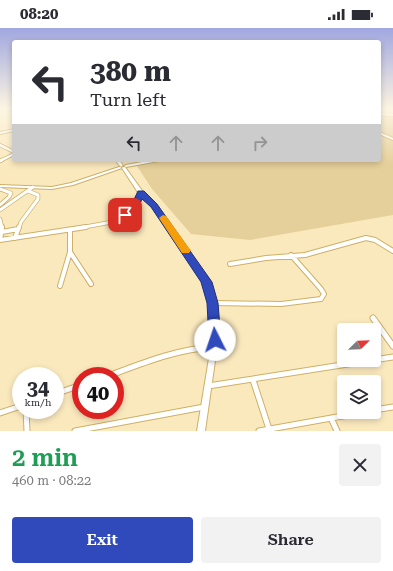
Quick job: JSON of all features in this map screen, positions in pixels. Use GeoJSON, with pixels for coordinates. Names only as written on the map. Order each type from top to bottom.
{"type":"FeatureCollection","features":[{"type":"Feature","properties":{"kind":"street"},"geometry":{"type":"LineString","coordinates":[[0,133],[12,130]]}},
{"type":"Feature","properties":{"kind":"street"},"geometry":{"type":"LineString","coordinates":[[381,135],[393,139]]}},
{"type":"Feature","properties":{"kind":"street"},"geometry":{"type":"LineString","coordinates":[[0,145],[12,152]]}},
{"type":"Feature","properties":{"kind":"street"},"geometry":{"type":"LineString","coordinates":[[0,161],[12,154]]}},
{"type":"Feature","properties":{"kind":"street"},"geometry":{"type":"LineString","coordinates":[[119,162],[141,193],[154,206],[198,268],[206,282],[212,303],[214,347],[201,431]]}},
{"type":"Feature","properties":{"kind":"street"},"geometry":{"type":"LineString","coordinates":[[0,186],[52,188],[72,184],[123,167],[149,162]]}},
{"type":"Feature","properties":{"kind":"street"},"geometry":{"type":"LineString","coordinates":[[0,210],[33,187]]}},
{"type":"Feature","properties":{"kind":"street"},"geometry":{"type":"LineString","coordinates":[[0,189],[11,193],[9,197],[0,205]]}},
{"type":"Feature","properties":{"kind":"street"},"geometry":{"type":"LineString","coordinates":[[15,238],[18,229],[38,199],[38,195],[28,191]]}},
{"type":"Feature","properties":{"kind":"street"},"geometry":{"type":"LineString","coordinates":[[0,219],[2,222],[2,232],[0,240],[104,224],[120,218],[134,207],[141,193]]}},
{"type":"Feature","properties":{"kind":"street"},"geometry":{"type":"LineString","coordinates":[[2,232],[18,229]]}},
{"type":"Feature","properties":{"kind":"street"},"geometry":{"type":"LineString","coordinates":[[60,286],[70,252],[70,230]]}},
{"type":"Feature","properties":{"kind":"street"},"geometry":{"type":"LineString","coordinates":[[230,264],[291,255],[305,255],[366,238],[375,240],[393,251]]}},
{"type":"Feature","properties":{"kind":"street"},"geometry":{"type":"LineString","coordinates":[[70,252],[92,284]]}},
{"type":"Feature","properties":{"kind":"street"},"geometry":{"type":"LineString","coordinates":[[212,303],[277,305],[321,299],[324,294],[321,288],[291,255]]}},
{"type":"Feature","properties":{"kind":"street"},"geometry":{"type":"LineString","coordinates":[[373,318],[393,346]]}},
{"type":"Feature","properties":{"kind":"street"},"geometry":{"type":"LineString","coordinates":[[124,371],[182,351],[214,347]]}},
{"type":"Feature","properties":{"kind":"street"},"geometry":{"type":"LineString","coordinates":[[208,386],[393,357]]}},
{"type":"Feature","properties":{"kind":"street"},"geometry":{"type":"LineString","coordinates":[[254,380],[269,429]]}},
{"type":"Feature","properties":{"kind":"street"},"geometry":{"type":"LineString","coordinates":[[75,431],[204,407]]}},
{"type":"Feature","properties":{"kind":"street"},"geometry":{"type":"LineString","coordinates":[[381,409],[393,407]]}},
{"type":"Feature","properties":{"kind":"street"},"geometry":{"type":"LineString","coordinates":[[0,413],[12,409]]}},
{"type":"Feature","properties":{"kind":"street"},"geometry":{"type":"LineString","coordinates":[[259,431],[337,417]]}},
{"type":"Feature","properties":{"kind":"street"},"geometry":{"type":"LineString","coordinates":[[331,418],[337,431]]}},
{"type":"Feature","properties":{"kind":"street"},"geometry":{"type":"LineString","coordinates":[[26,419],[27,431]]}},
{"type":"Feature","properties":{"kind":"shaded area"},"geometry":{"type":"Polygon","coordinates":[[[381,128],[393,128],[393,215],[250,240],[191,234],[152,189],[134,162],[381,162],[381,128]]]}},
{"type":"Feature","properties":{"kind":"slow traffic"},"geometry":{"type":"LineString","coordinates":[[163,218],[186,250]]}},
{"type":"Feature","properties":{"kind":"route"},"geometry":{"type":"LineString","coordinates":[[125,215],[132,210],[141,193],[154,206],[196,265],[206,282],[212,303],[215,340]]}}]}
